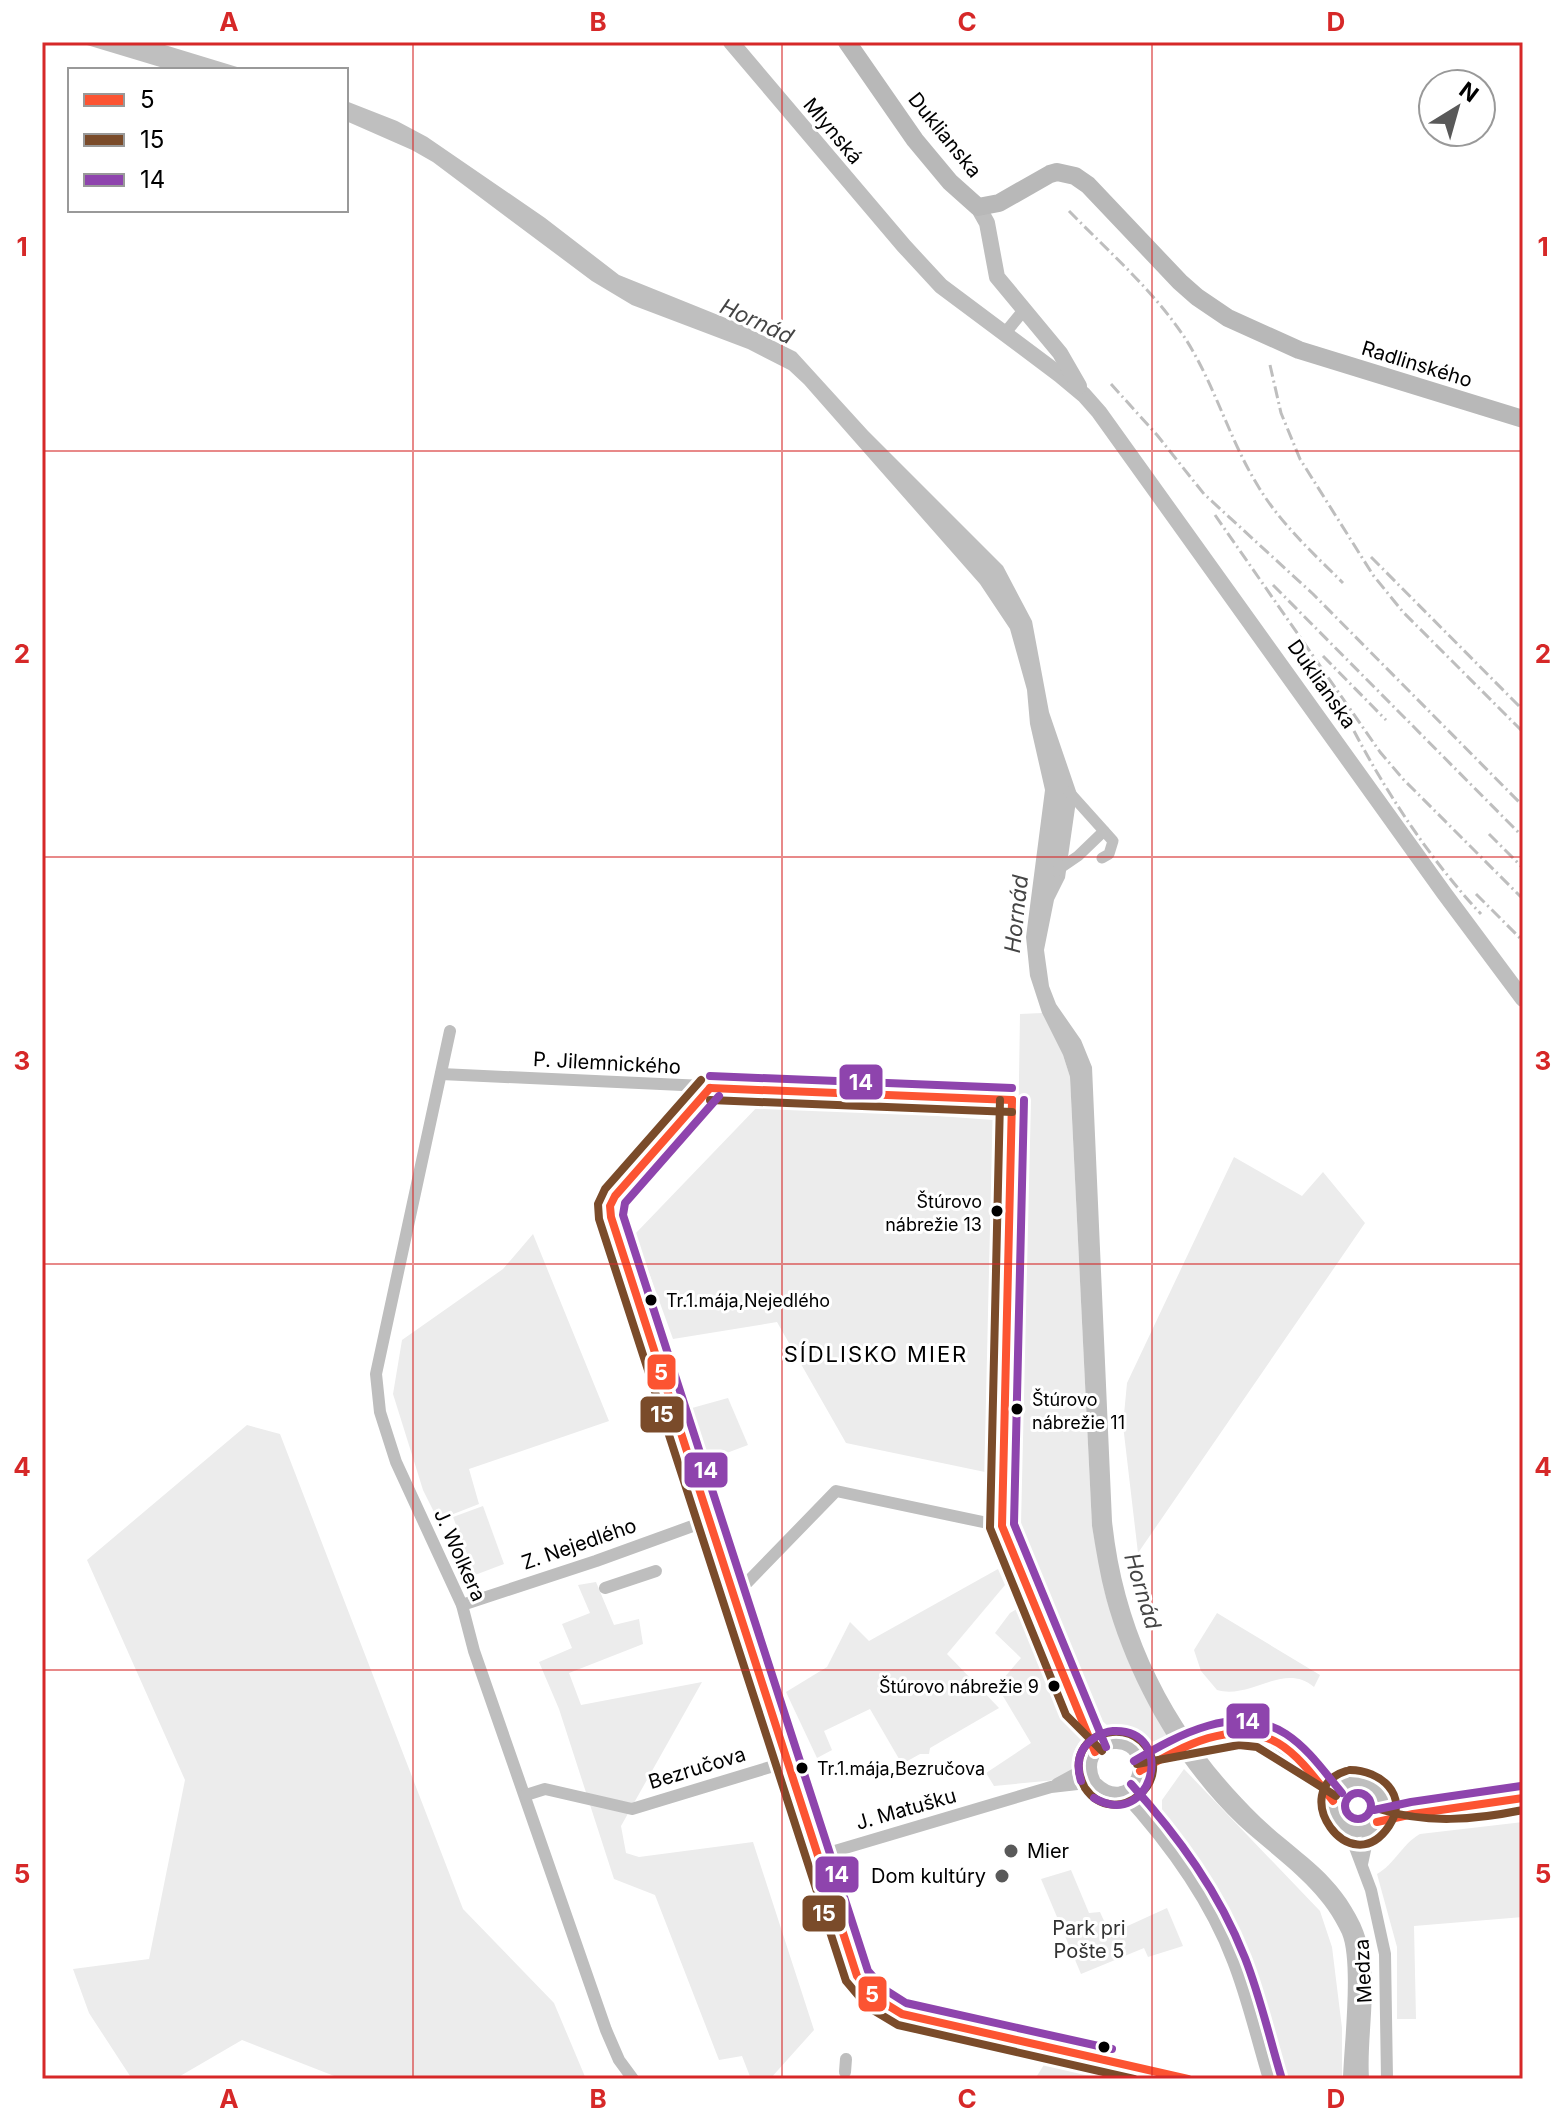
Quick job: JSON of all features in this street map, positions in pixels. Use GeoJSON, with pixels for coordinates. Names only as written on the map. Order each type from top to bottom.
{"type":"FeatureCollection","features":[{"type":"Feature","properties":{"kind":"main road","name":"Duklianska"},"geometry":{"type":"LineString","coordinates":[[847,42],[915,140],[950,182],[978,207],[999,203],[1050,174],[1057,172],[1075,176],[1097,194],[1197,297],[1228,318],[1299,350]]}},
{"type":"Feature","properties":{"kind":"main road","name":"Radlinského"},"geometry":{"type":"LineString","coordinates":[[1299,350],[1523,419]]}},
{"type":"Feature","properties":{"kind":"street","name":"Mlynská"},"geometry":{"type":"LineString","coordinates":[[731,42],[941,286],[1084,395]]}},
{"type":"Feature","properties":{"kind":"street"},"geometry":{"type":"LineString","coordinates":[[978,207],[987,223],[997,277],[1067,363],[1084,395]]}},
{"type":"Feature","properties":{"kind":"street"},"geometry":{"type":"LineString","coordinates":[[1005,333],[1024,310]]}},
{"type":"Feature","properties":{"kind":"street","name":"Duklianska"},"geometry":{"type":"LineString","coordinates":[[1084,395],[1523,999]]}},
{"type":"Feature","properties":{"kind":"street","name":"J. Wolkera"},"geometry":{"type":"LineString","coordinates":[[450,1031],[376,1374],[380,1412],[396,1462],[462,1605],[474,1651],[606,2030],[619,2060],[633,2079]]}},
{"type":"Feature","properties":{"kind":"street","name":"P. Jilemnického"},"geometry":{"type":"LineString","coordinates":[[441,1074],[1012,1100],[1002,1526]]}},
{"type":"Feature","properties":{"kind":"street"},"geometry":{"type":"LineString","coordinates":[[710,1088],[615,1196],[610,1212],[857,1976],[865,1990],[881,2004],[902,2014],[1188,2079]]}},
{"type":"Feature","properties":{"kind":"street"},"geometry":{"type":"LineString","coordinates":[[734,1596],[836,1491],[1002,1526],[1095,1752]]}},
{"type":"Feature","properties":{"kind":"street","name":"Z. Nejedlého"},"geometry":{"type":"LineString","coordinates":[[462,1605],[709,1520]]}},
{"type":"Feature","properties":{"kind":"street"},"geometry":{"type":"LineString","coordinates":[[605,1588],[656,1571]]}},
{"type":"Feature","properties":{"kind":"street"},"geometry":{"type":"LineString","coordinates":[[1077,1710],[1110,1743]]}},
{"type":"Feature","properties":{"kind":"street"},"geometry":{"type":"LineString","coordinates":[[1122,1792],[1159,1755],[1209,1738],[1238,1733],[1260,1735],[1290,1754],[1333,1801],[1336,1818],[1348,1829],[1363,1830],[1433,1810],[1485,1806],[1523,1798]]}},
{"type":"Feature","properties":{"kind":"street"},"geometry":{"type":"LineString","coordinates":[[1159,1755],[1135,1752],[1124,1744],[1110,1743],[1095,1752],[1090,1766],[1095,1782],[1107,1791],[1122,1792],[1155,1828],[1209,1909],[1233,1960],[1269,2079]]}},
{"type":"Feature","properties":{"kind":"street"},"geometry":{"type":"LineString","coordinates":[[1135,1752],[1138,1776],[1155,1828]]}},
{"type":"Feature","properties":{"kind":"street"},"geometry":{"type":"LineString","coordinates":[[1290,1754],[1343,1786]]}},
{"type":"Feature","properties":{"kind":"street","name":"Bezručova"},"geometry":{"type":"LineString","coordinates":[[526,1795],[545,1789],[632,1809],[787,1762]]}},
{"type":"Feature","properties":{"kind":"street"},"geometry":{"type":"LineString","coordinates":[[1051,1787],[1090,1766]]}},
{"type":"Feature","properties":{"kind":"street"},"geometry":{"type":"LineString","coordinates":[[1051,1787],[1095,1782]]}},
{"type":"Feature","properties":{"kind":"street"},"geometry":{"type":"LineString","coordinates":[[1333,1801],[1343,1786],[1350,1782],[1364,1782],[1374,1787],[1382,1798],[1381,1815],[1374,1825],[1362,1864]]}},
{"type":"Feature","properties":{"kind":"street","name":"J. Matušku"},"geometry":{"type":"LineString","coordinates":[[818,1856],[1051,1787]]}},
{"type":"Feature","properties":{"kind":"street"},"geometry":{"type":"LineString","coordinates":[[1382,1798],[1433,1810]]}},
{"type":"Feature","properties":{"kind":"street","name":"Medza"},"geometry":{"type":"LineString","coordinates":[[1348,1829],[1379,1920],[1385,1954],[1387,2079]]}},
{"type":"Feature","properties":{"kind":"street"},"geometry":{"type":"LineString","coordinates":[[1115,2079],[1117,2062]]}},
{"type":"Feature","properties":{"kind":"green space"},"geometry":{"type":"Polygon","coordinates":[[[1042,1013],[1063,1055],[1070,1077],[1092,1526],[1106,1598],[1131,1668],[1167,1736],[1139,1747],[1118,1735],[1089,1709],[1012,1525],[1020,1014],[1042,1013]]]}},
{"type":"Feature","properties":{"kind":"green space"},"geometry":{"type":"Polygon","coordinates":[[[761,1103],[993,1120],[985,1472],[846,1443],[777,1322],[673,1339],[635,1234],[761,1103]]]}},
{"type":"Feature","properties":{"kind":"green space"},"geometry":{"type":"Polygon","coordinates":[[[1234,1157],[1302,1196],[1323,1172],[1365,1223],[1138,1553],[1123,1425],[1127,1383],[1234,1157]]]}},
{"type":"Feature","properties":{"kind":"green space"},"geometry":{"type":"Polygon","coordinates":[[[533,1234],[609,1421],[469,1469],[479,1504],[438,1520],[423,1490],[393,1394],[402,1340],[503,1269],[533,1234]]]}},
{"type":"Feature","properties":{"kind":"green space"},"geometry":{"type":"Polygon","coordinates":[[[728,1398],[748,1445],[708,1460],[692,1408],[728,1398]]]}},
{"type":"Feature","properties":{"kind":"green space"},"geometry":{"type":"Polygon","coordinates":[[[247,1425],[280,1434],[463,1909],[554,2003],[586,2079],[342,2079],[242,2040],[175,2079],[132,2079],[89,2013],[73,1969],[149,1959],[185,1780],[87,1560],[247,1425]]]}},
{"type":"Feature","properties":{"kind":"green space"},"geometry":{"type":"Polygon","coordinates":[[[483,1506],[504,1564],[475,1575],[453,1517],[483,1506]]]}},
{"type":"Feature","properties":{"kind":"green space"},"geometry":{"type":"Polygon","coordinates":[[[998,1569],[1005,1585],[947,1654],[999,1708],[930,1748],[929,1754],[920,1754],[902,1764],[870,1709],[824,1731],[832,1750],[817,1758],[786,1692],[827,1667],[850,1622],[869,1641],[998,1569]]]}},
{"type":"Feature","properties":{"kind":"green space"},"geometry":{"type":"Polygon","coordinates":[[[596,1582],[614,1625],[639,1619],[643,1644],[569,1673],[581,1705],[702,1682],[621,1826],[626,1853],[639,1857],[753,1842],[814,2030],[770,2079],[751,2079],[742,2056],[719,2060],[655,1895],[614,1879],[559,1709],[539,1662],[572,1648],[562,1624],[590,1613],[578,1585],[596,1582]]]}},
{"type":"Feature","properties":{"kind":"green space"},"geometry":{"type":"Polygon","coordinates":[[[1027,1603],[1089,1751],[1086,1764],[1056,1780],[994,1786],[986,1773],[1031,1743],[997,1686],[1021,1658],[995,1633],[1010,1613],[1027,1603]]]}},
{"type":"Feature","properties":{"kind":"green space"},"geometry":{"type":"Polygon","coordinates":[[[1217,1613],[1320,1675],[1314,1687],[1303,1680],[1291,1678],[1230,1692],[1217,1690],[1201,1671],[1194,1650],[1217,1613]]]}},
{"type":"Feature","properties":{"kind":"green space"},"geometry":{"type":"Polygon","coordinates":[[[1184,1769],[1320,1911],[1332,1947],[1342,2028],[1342,2079],[1288,2079],[1242,1935],[1229,1926],[1162,1821],[1162,1800],[1184,1769]]]}},
{"type":"Feature","properties":{"kind":"green space"},"geometry":{"type":"Polygon","coordinates":[[[1523,1822],[1523,1917],[1414,1926],[1416,2019],[1397,2019],[1397,1947],[1377,1874],[1420,1834],[1523,1822]]]}},
{"type":"Feature","properties":{"kind":"green space","name":"Park pri Pošte 5"},"geometry":{"type":"Polygon","coordinates":[[[1071,1870],[1089,1913],[1100,1912],[1110,1934],[1167,1908],[1183,1946],[1148,1957],[1144,1948],[1081,1974],[1041,1879],[1071,1870]]]}},
{"type":"Feature","properties":{"kind":"green space"},"geometry":{"type":"Polygon","coordinates":[[[1047,2060],[1122,2079],[1035,2079],[1047,2060]]]}},
{"type":"Feature","properties":{"kind":"shaded area"},"geometry":{"type":"Polygon","coordinates":[[[77,42],[155,42],[240,68],[163,68],[77,42]]]}},
{"type":"Feature","properties":{"kind":"shaded area"},"geometry":{"type":"Polygon","coordinates":[[[348,102],[427,137],[545,218],[619,275],[738,323],[796,352],[868,431],[1003,566],[1032,621],[1049,712],[1077,794],[1065,878],[1054,900],[1044,950],[1049,986],[1056,1004],[1081,1040],[1092,1067],[1112,1521],[1118,1564],[1142,1645],[1180,1719],[1231,1787],[1340,1890],[1360,1923],[1367,1941],[1372,1980],[1369,2079],[1343,2079],[1346,1947],[1333,1917],[1310,1888],[1216,1801],[1175,1749],[1128,1660],[1104,1589],[1092,1526],[1070,1077],[1063,1055],[1042,1013],[1030,976],[1026,937],[1045,790],[1030,724],[1027,690],[1010,629],[980,584],[789,370],[748,349],[632,305],[592,281],[433,162],[348,122],[348,102]]]}},
{"type":"Feature","properties":{"kind":"waterway"},"geometry":{"type":"LineString","coordinates":[[1069,792],[1113,841],[1109,854],[1102,858]]}},
{"type":"Feature","properties":{"kind":"waterway"},"geometry":{"type":"LineString","coordinates":[[1056,871],[1078,856],[1104,831]]}},
{"type":"Feature","properties":{"kind":"railway"},"geometry":{"type":"LineString","coordinates":[[1069,211],[1130,272],[1172,320],[1196,356],[1239,450],[1267,500],[1297,537],[1343,583]]}},
{"type":"Feature","properties":{"kind":"railway"},"geometry":{"type":"LineString","coordinates":[[1270,365],[1281,413],[1300,459],[1373,575],[1403,612],[1523,732]]}},
{"type":"Feature","properties":{"kind":"railway"},"geometry":{"type":"LineString","coordinates":[[1111,384],[1204,494],[1313,594],[1523,806]]}},
{"type":"Feature","properties":{"kind":"railway"},"geometry":{"type":"LineString","coordinates":[[1215,515],[1380,752],[1523,899]]}},
{"type":"Feature","properties":{"kind":"railway"},"geometry":{"type":"LineString","coordinates":[[1371,557],[1523,710]]}},
{"type":"Feature","properties":{"kind":"railway"},"geometry":{"type":"LineString","coordinates":[[1273,585],[1523,837]]}},
{"type":"Feature","properties":{"kind":"railway"},"geometry":{"type":"LineString","coordinates":[[1323,656],[1386,720]]}},
{"type":"Feature","properties":{"kind":"railway"},"geometry":{"type":"LineString","coordinates":[[1354,731],[1412,827],[1481,914]]}},
{"type":"Feature","properties":{"kind":"railway"},"geometry":{"type":"LineString","coordinates":[[1489,834],[1523,868]]}},
{"type":"Feature","properties":{"kind":"railway"},"geometry":{"type":"LineString","coordinates":[[1476,894],[1523,941]]}},
{"type":"Feature","properties":{"kind":"transit line","name":"14"},"geometry":{"type":"LineString","coordinates":[[710,1076],[1012,1088]]}},
{"type":"Feature","properties":{"kind":"transit line","name":"15"},"geometry":{"type":"LineString","coordinates":[[701,1080],[605,1189],[598,1204],[599,1219],[846,1981],[868,2007],[898,2025],[1134,2079]]}},
{"type":"Feature","properties":{"kind":"transit line","name":"5"},"geometry":{"type":"LineString","coordinates":[[710,1088],[615,1196],[610,1206],[611,1217],[857,1976],[876,1998],[902,2014],[1188,2079]]}},
{"type":"Feature","properties":{"kind":"transit line","name":"5"},"geometry":{"type":"LineString","coordinates":[[710,1088],[1012,1100]]}},
{"type":"Feature","properties":{"kind":"transit line","name":"14"},"geometry":{"type":"LineString","coordinates":[[719,1096],[625,1203],[623,1215],[868,1971],[884,1989],[906,2003],[1112,2049]]}},
{"type":"Feature","properties":{"kind":"transit line","name":"15"},"geometry":{"type":"LineString","coordinates":[[710,1100],[1012,1112]]}},
{"type":"Feature","properties":{"kind":"transit line","name":"15"},"geometry":{"type":"LineString","coordinates":[[1000,1100],[990,1528],[1066,1715],[1102,1751]]}},
{"type":"Feature","properties":{"kind":"transit line","name":"5"},"geometry":{"type":"LineString","coordinates":[[1012,1100],[1002,1526],[1095,1752]]}},
{"type":"Feature","properties":{"kind":"transit line","name":"14"},"geometry":{"type":"LineString","coordinates":[[1024,1100],[1014,1524],[1106,1747]]}},
{"type":"Feature","properties":{"kind":"transit line","name":"14"},"geometry":{"type":"LineString","coordinates":[[1134,1761],[1169,1741],[1208,1726],[1248,1721],[1267,1725],[1294,1740],[1342,1793]]}},
{"type":"Feature","properties":{"kind":"transit line","name":"14"},"geometry":{"type":"LineString","coordinates":[[1081,1781],[1078,1766],[1080,1755],[1088,1743],[1100,1735],[1113,1731],[1133,1734],[1146,1745],[1151,1760],[1150,1776],[1143,1791],[1131,1801],[1114,1805],[1094,1798]]}},
{"type":"Feature","properties":{"kind":"transit line","name":"15"},"geometry":{"type":"LineString","coordinates":[[1084,1786],[1079,1767],[1082,1751],[1102,1734],[1116,1732],[1131,1735],[1141,1741],[1151,1756],[1153,1771],[1148,1784],[1139,1795],[1126,1802],[1112,1805],[1098,1800],[1085,1788]]}},
{"type":"Feature","properties":{"kind":"transit line","name":"5"},"geometry":{"type":"LineString","coordinates":[[1140,1771],[1189,1745],[1225,1734],[1243,1733],[1278,1743],[1294,1755],[1333,1801]]}},
{"type":"Feature","properties":{"kind":"transit line","name":"15"},"geometry":{"type":"LineString","coordinates":[[1137,1764],[1239,1745],[1257,1747],[1336,1796]]}},
{"type":"Feature","properties":{"kind":"transit line","name":"15"},"geometry":{"type":"LineString","coordinates":[[1346,1771],[1329,1781],[1322,1796],[1323,1812],[1330,1827],[1342,1839],[1357,1845],[1373,1841],[1389,1826],[1396,1804],[1389,1786],[1381,1780],[1372,1774],[1350,1770]]}},
{"type":"Feature","properties":{"kind":"transit line","name":"14"},"geometry":{"type":"LineString","coordinates":[[1131,1784],[1181,1845],[1223,1910],[1250,1972],[1281,2076]]}},
{"type":"Feature","properties":{"kind":"transit line","name":"14"},"geometry":{"type":"LineString","coordinates":[[1374,1810],[1521,1786]]}},
{"type":"Feature","properties":{"kind":"transit line","name":"14"},"geometry":{"type":"LineString","coordinates":[[1358,1793],[1367,1797],[1371,1806],[1367,1815],[1358,1819],[1349,1815],[1345,1806],[1349,1797],[1358,1793]]}},
{"type":"Feature","properties":{"kind":"transit line","name":"5"},"geometry":{"type":"LineString","coordinates":[[1377,1822],[1523,1798]]}},
{"type":"Feature","properties":{"kind":"transit line","name":"15"},"geometry":{"type":"LineString","coordinates":[[1379,1809],[1433,1819],[1523,1810]]}},
{"type":"Feature","properties":{"kind":"place","name":"Štúrovo nábrežie 13"},"geometry":{"type":"Point","coordinates":[997,1211]}},
{"type":"Feature","properties":{"kind":"place","name":"Tr.1.mája,Nejedlého"},"geometry":{"type":"Point","coordinates":[651,1300]}},
{"type":"Feature","properties":{"kind":"place","name":"Štúrovo nábrežie 11"},"geometry":{"type":"Point","coordinates":[1017,1409]}},
{"type":"Feature","properties":{"kind":"place","name":"Štúrovo nábrežie 9"},"geometry":{"type":"Point","coordinates":[1054,1686]}},
{"type":"Feature","properties":{"kind":"place","name":"Tr.1.mája,Bezručova"},"geometry":{"type":"Point","coordinates":[802,1768]}},
{"type":"Feature","properties":{"kind":"place","name":"Mier"},"geometry":{"type":"Point","coordinates":[1011,1851]}},
{"type":"Feature","properties":{"kind":"place","name":"Dom kultúry"},"geometry":{"type":"Point","coordinates":[1002,1876]}},
{"type":"Feature","properties":{"kind":"district","name":"SÍDLISKO MIER"},"geometry":{"type":"Point","coordinates":[876,1354]}},
{"type":"Feature","properties":{"kind":"water label","name":"Hornád"},"geometry":{"type":"Point","coordinates":[757,321]}},
{"type":"Feature","properties":{"kind":"water label","name":"Hornád"},"geometry":{"type":"Point","coordinates":[1016,914]}},
{"type":"Feature","properties":{"kind":"water label","name":"Hornád"},"geometry":{"type":"Point","coordinates":[1143,1591]}}]}
